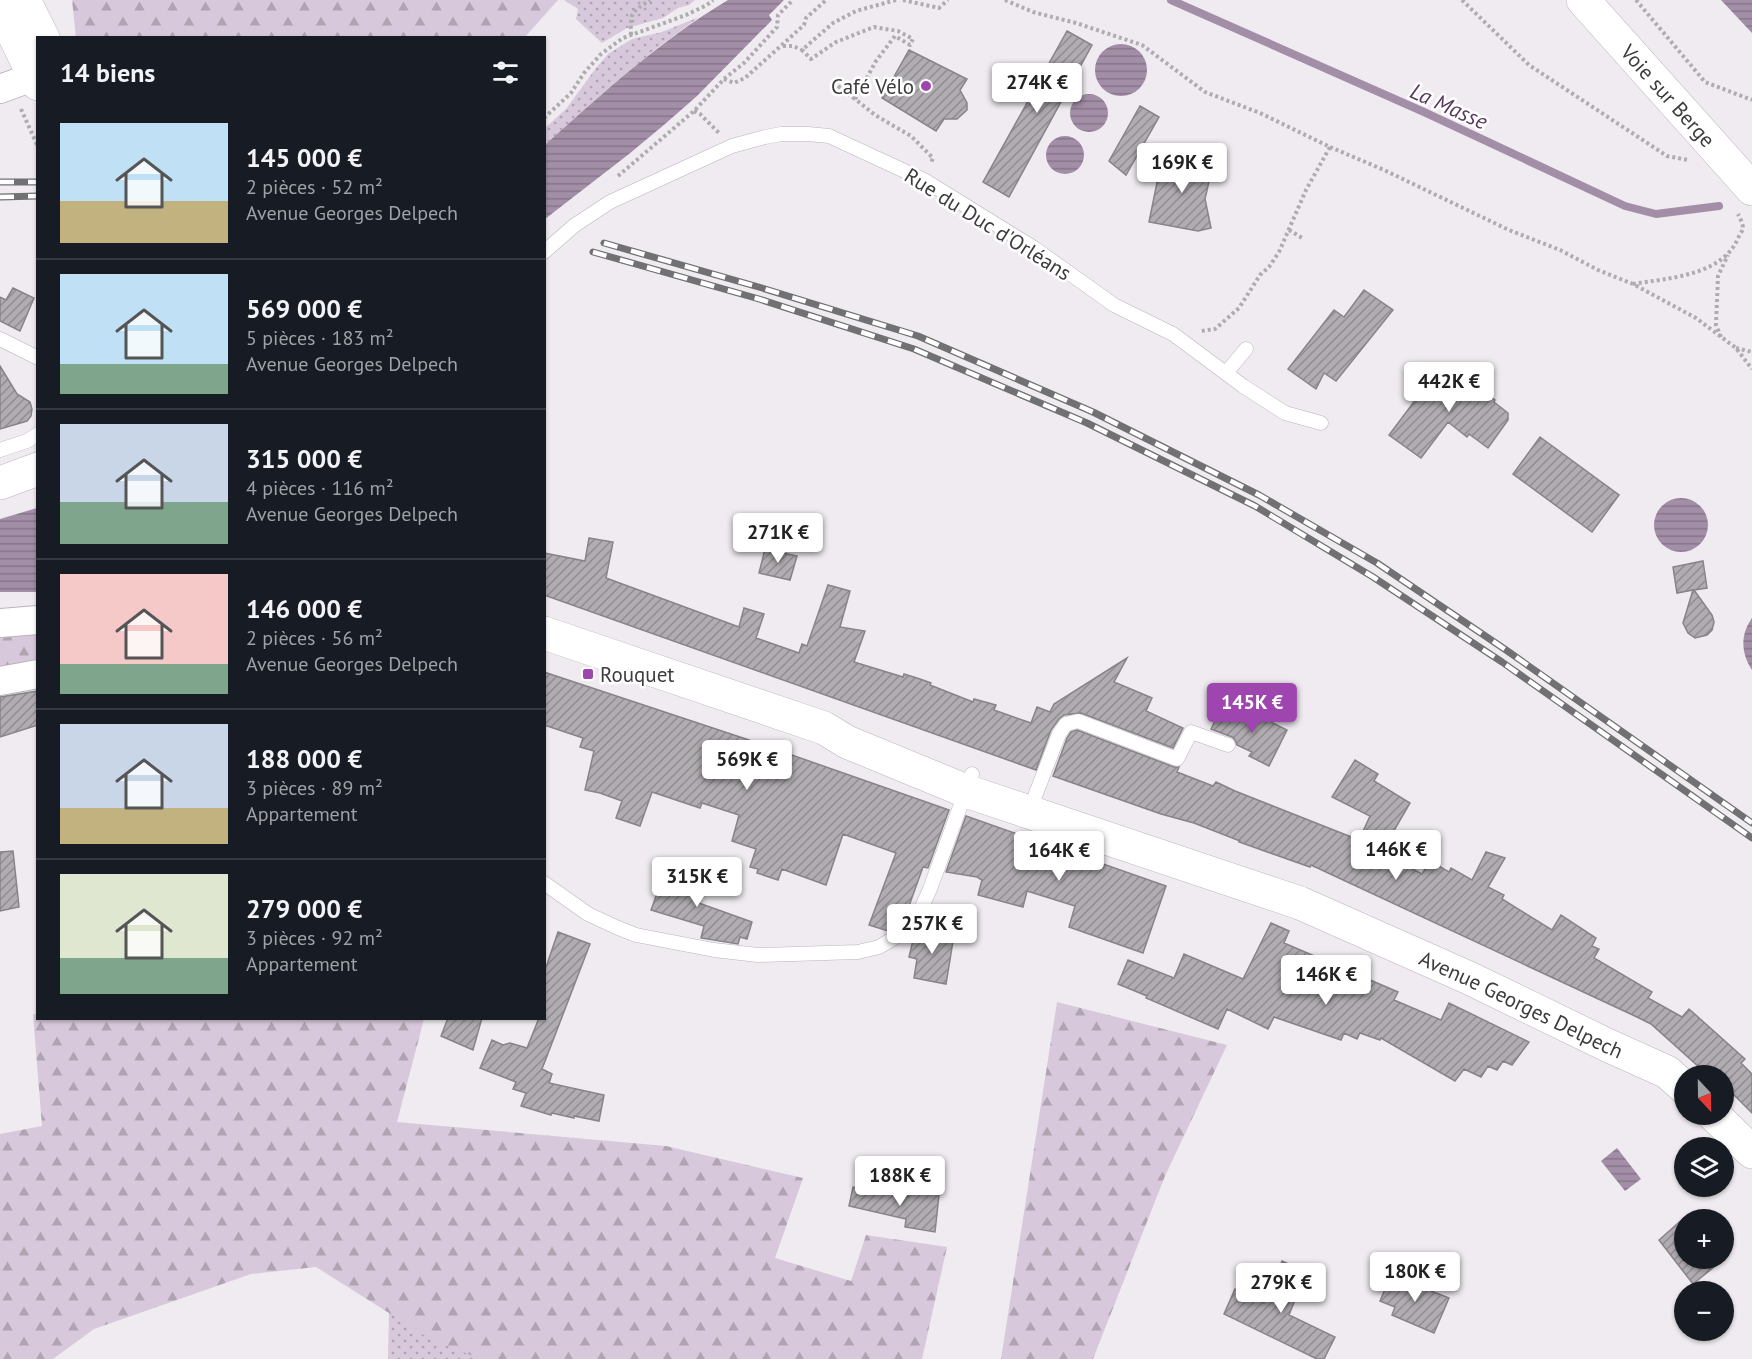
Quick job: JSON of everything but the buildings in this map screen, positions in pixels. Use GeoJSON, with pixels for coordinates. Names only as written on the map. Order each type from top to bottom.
{"type":"FeatureCollection","features":[{"type":"Feature","properties":{"kind":"main road"},"geometry":{"type":"LineString","coordinates":[[24,0],[42,36]]}},
{"type":"Feature","properties":{"kind":"main road","name":"Voie sur Berge"},"geometry":{"type":"LineString","coordinates":[[1583,0],[1745,201]]}},
{"type":"Feature","properties":{"kind":"main road"},"geometry":{"type":"LineString","coordinates":[[0,6],[24,82]]}},
{"type":"Feature","properties":{"kind":"main road"},"geometry":{"type":"LineString","coordinates":[[0,483],[36,470]]}},
{"type":"Feature","properties":{"kind":"main road","name":"Avenue Georges Delpech"},"geometry":{"type":"LineString","coordinates":[[546,634],[824,728],[847,742],[969,782],[1300,903],[1469,978],[1674,1079]]}},
{"type":"Feature","properties":{"kind":"main road"},"geometry":{"type":"LineString","coordinates":[[969,782],[1035,796],[1284,885],[1459,959],[1607,1027],[1674,1078]]}},
{"type":"Feature","properties":{"kind":"main road"},"geometry":{"type":"LineString","coordinates":[[1724,1125],[1752,1152]]}},
{"type":"Feature","properties":{"kind":"street"},"geometry":{"type":"LineString","coordinates":[[0,623],[36,620]]}},
{"type":"Feature","properties":{"kind":"street"},"geometry":{"type":"LineString","coordinates":[[0,681],[36,674]]}},
{"type":"Feature","properties":{"kind":"lane","name":"Rue du Duc d'Orléans"},"geometry":{"type":"LineString","coordinates":[[546,250],[575,225],[610,202],[732,146],[765,136],[781,134],[829,136],[924,180],[1034,248],[1114,306],[1173,334],[1285,413],[1321,423]]}},
{"type":"Feature","properties":{"kind":"lane"},"geometry":{"type":"LineString","coordinates":[[0,339],[36,357]]}},
{"type":"Feature","properties":{"kind":"lane"},"geometry":{"type":"LineString","coordinates":[[1226,373],[1246,349]]}},
{"type":"Feature","properties":{"kind":"lane"},"geometry":{"type":"LineString","coordinates":[[0,450],[27,441],[36,435]]}},
{"type":"Feature","properties":{"kind":"lane"},"geometry":{"type":"LineString","coordinates":[[1035,796],[1059,734],[1066,724],[1078,721],[1177,759],[1191,732],[1228,745]]}},
{"type":"Feature","properties":{"kind":"lane"},"geometry":{"type":"LineString","coordinates":[[546,884],[588,914],[636,934],[735,953],[758,955],[858,952],[879,947],[901,934],[918,916],[969,782]]}},
{"type":"Feature","properties":{"kind":"path"},"geometry":{"type":"LineString","coordinates":[[631,35],[630,18],[634,11],[650,0]]}},
{"type":"Feature","properties":{"kind":"path"},"geometry":{"type":"LineString","coordinates":[[546,116],[571,93],[584,73],[602,54],[623,38],[686,15],[713,0]]}},
{"type":"Feature","properties":{"kind":"path"},"geometry":{"type":"LineString","coordinates":[[616,178],[694,111],[724,79],[744,63],[777,27],[778,15],[793,0]]}},
{"type":"Feature","properties":{"kind":"path"},"geometry":{"type":"LineString","coordinates":[[724,79],[734,83],[745,78],[804,25],[812,11],[826,0]]}},
{"type":"Feature","properties":{"kind":"path"},"geometry":{"type":"LineString","coordinates":[[802,50],[833,23],[856,11],[896,0]]}},
{"type":"Feature","properties":{"kind":"path"},"geometry":{"type":"LineString","coordinates":[[903,0],[939,8],[948,0]]}},
{"type":"Feature","properties":{"kind":"path"},"geometry":{"type":"LineString","coordinates":[[1005,0],[1033,12],[1076,23],[1142,45],[1205,92],[1260,113],[1509,230],[1560,250],[1598,270],[1633,284],[1696,318],[1736,348],[1752,369]]}},
{"type":"Feature","properties":{"kind":"path"},"geometry":{"type":"LineString","coordinates":[[1462,0],[1529,66],[1667,156],[1682,158],[1697,164]]}},
{"type":"Feature","properties":{"kind":"path"},"geometry":{"type":"LineString","coordinates":[[1636,0],[1705,82],[1752,100]]}},
{"type":"Feature","properties":{"kind":"path"},"geometry":{"type":"LineString","coordinates":[[781,46],[793,46],[802,50],[811,59],[836,42],[874,27],[898,31],[913,39],[910,45],[895,36],[876,61],[855,99]]}},
{"type":"Feature","properties":{"kind":"path"},"geometry":{"type":"LineString","coordinates":[[24,82],[36,138]]}},
{"type":"Feature","properties":{"kind":"path"},"geometry":{"type":"LineString","coordinates":[[838,86],[874,115],[911,136],[933,158],[924,180]]}},
{"type":"Feature","properties":{"kind":"path"},"geometry":{"type":"LineString","coordinates":[[694,111],[722,136]]}},
{"type":"Feature","properties":{"kind":"path"},"geometry":{"type":"LineString","coordinates":[[1173,334],[1215,329],[1239,308],[1260,274],[1269,267],[1289,230],[1306,190],[1330,147]]}},
{"type":"Feature","properties":{"kind":"path"},"geometry":{"type":"LineString","coordinates":[[1721,338],[1716,325],[1718,276],[1743,227],[1745,201]]}},
{"type":"Feature","properties":{"kind":"path"},"geometry":{"type":"LineString","coordinates":[[1289,230],[1304,239]]}},
{"type":"Feature","properties":{"kind":"path"},"geometry":{"type":"LineString","coordinates":[[1633,284],[1684,275],[1708,267],[1728,254]]}},
{"type":"Feature","properties":{"kind":"path"},"geometry":{"type":"LineString","coordinates":[[1736,348],[1752,352]]}},
{"type":"Feature","properties":{"kind":"green space"},"geometry":{"type":"Polygon","coordinates":[[[72,0],[558,0],[526,36],[76,36],[72,0]]]}},
{"type":"Feature","properties":{"kind":"green space"},"geometry":{"type":"Polygon","coordinates":[[[564,0],[695,0],[663,18],[627,28],[602,43],[576,19],[578,9],[564,0]]]}},
{"type":"Feature","properties":{"kind":"green space"},"geometry":{"type":"Polygon","coordinates":[[[699,17],[652,52],[546,144],[546,127],[566,109],[608,54],[632,39],[662,32],[699,17]]]}},
{"type":"Feature","properties":{"kind":"green space"},"geometry":{"type":"Polygon","coordinates":[[[36,633],[36,664],[0,671],[0,638],[36,633]]]}},
{"type":"Feature","properties":{"kind":"green space"},"geometry":{"type":"Polygon","coordinates":[[[1057,1002],[1227,1045],[1165,1176],[1093,1359],[1001,1359],[1057,1002]]]}},
{"type":"Feature","properties":{"kind":"green space"},"geometry":{"type":"Polygon","coordinates":[[[33,1014],[36,1014],[36,1020],[424,1020],[397,1122],[666,1146],[803,1178],[775,1258],[851,1281],[866,1235],[947,1247],[922,1359],[480,1359],[427,1337],[316,1267],[251,1274],[94,1329],[53,1359],[0,1359],[0,1134],[42,1126],[33,1014]]]}},
{"type":"Feature","properties":{"kind":"green space"},"geometry":{"type":"Polygon","coordinates":[[[389,1313],[489,1359],[388,1359],[389,1313]]]}},
{"type":"Feature","properties":{"kind":"shaded area"},"geometry":{"type":"Polygon","coordinates":[[[728,0],[784,0],[769,15],[772,20],[697,96],[629,154],[546,218],[546,144],[656,50],[728,0]]]}},
{"type":"Feature","properties":{"kind":"shaded area"},"geometry":{"type":"Polygon","coordinates":[[[1721,0],[1752,0],[1752,33],[1721,0]]]}},
{"type":"Feature","properties":{"kind":"shaded area"},"geometry":{"type":"Polygon","coordinates":[[[1121,44],[1131,46],[1139,52],[1145,60],[1147,70],[1145,80],[1139,88],[1131,94],[1121,96],[1111,94],[1103,88],[1097,80],[1095,70],[1097,60],[1103,52],[1111,46],[1121,44]]]}},
{"type":"Feature","properties":{"kind":"shaded area"},"geometry":{"type":"Polygon","coordinates":[[[1089,94],[1102,100],[1108,113],[1102,126],[1089,132],[1076,126],[1070,113],[1076,100],[1089,94]]]}},
{"type":"Feature","properties":{"kind":"shaded area"},"geometry":{"type":"Polygon","coordinates":[[[1065,136],[1078,142],[1084,155],[1078,168],[1065,174],[1052,168],[1046,155],[1052,142],[1065,136]]]}},
{"type":"Feature","properties":{"kind":"shaded area"},"geometry":{"type":"Polygon","coordinates":[[[1681,498],[1691,500],[1700,506],[1706,515],[1708,525],[1706,535],[1700,544],[1691,550],[1681,552],[1671,550],[1662,544],[1656,535],[1654,525],[1656,515],[1662,506],[1671,500],[1681,498]]]}},
{"type":"Feature","properties":{"kind":"shaded area"},"geometry":{"type":"Polygon","coordinates":[[[36,508],[36,592],[0,592],[0,519],[36,508]]]}},
{"type":"Feature","properties":{"kind":"shaded area"},"geometry":{"type":"Polygon","coordinates":[[[1752,618],[1752,670],[1748,664],[1743,644],[1745,631],[1752,618]]]}},
{"type":"Feature","properties":{"kind":"shaded area"},"geometry":{"type":"Polygon","coordinates":[[[1617,1148],[1641,1179],[1625,1191],[1601,1161],[1617,1148]]]}},
{"type":"Feature","properties":{"kind":"waterway","name":"La Masse"},"geometry":{"type":"LineString","coordinates":[[1171,0],[1424,112],[1625,206],[1656,214],[1719,206]]}},
{"type":"Feature","properties":{"kind":"railway"},"geometry":{"type":"LineString","coordinates":[[0,182],[36,182]]}},
{"type":"Feature","properties":{"kind":"railway"},"geometry":{"type":"LineString","coordinates":[[0,197],[36,196]]}},
{"type":"Feature","properties":{"kind":"railway"},"geometry":{"type":"LineString","coordinates":[[604,243],[918,336],[1093,412],[1259,495],[1377,563],[1506,650],[1752,823]]}},
{"type":"Feature","properties":{"kind":"railway"},"geometry":{"type":"LineString","coordinates":[[593,252],[759,299],[914,349],[1087,423],[1255,506],[1373,577],[1502,662],[1752,838]]}},
{"type":"Feature","properties":{"kind":"place","name":"Café Vélo"},"geometry":{"type":"Point","coordinates":[926,86]}},
{"type":"Feature","properties":{"kind":"place","name":"Rouquet"},"geometry":{"type":"Point","coordinates":[588,674]}}]}
